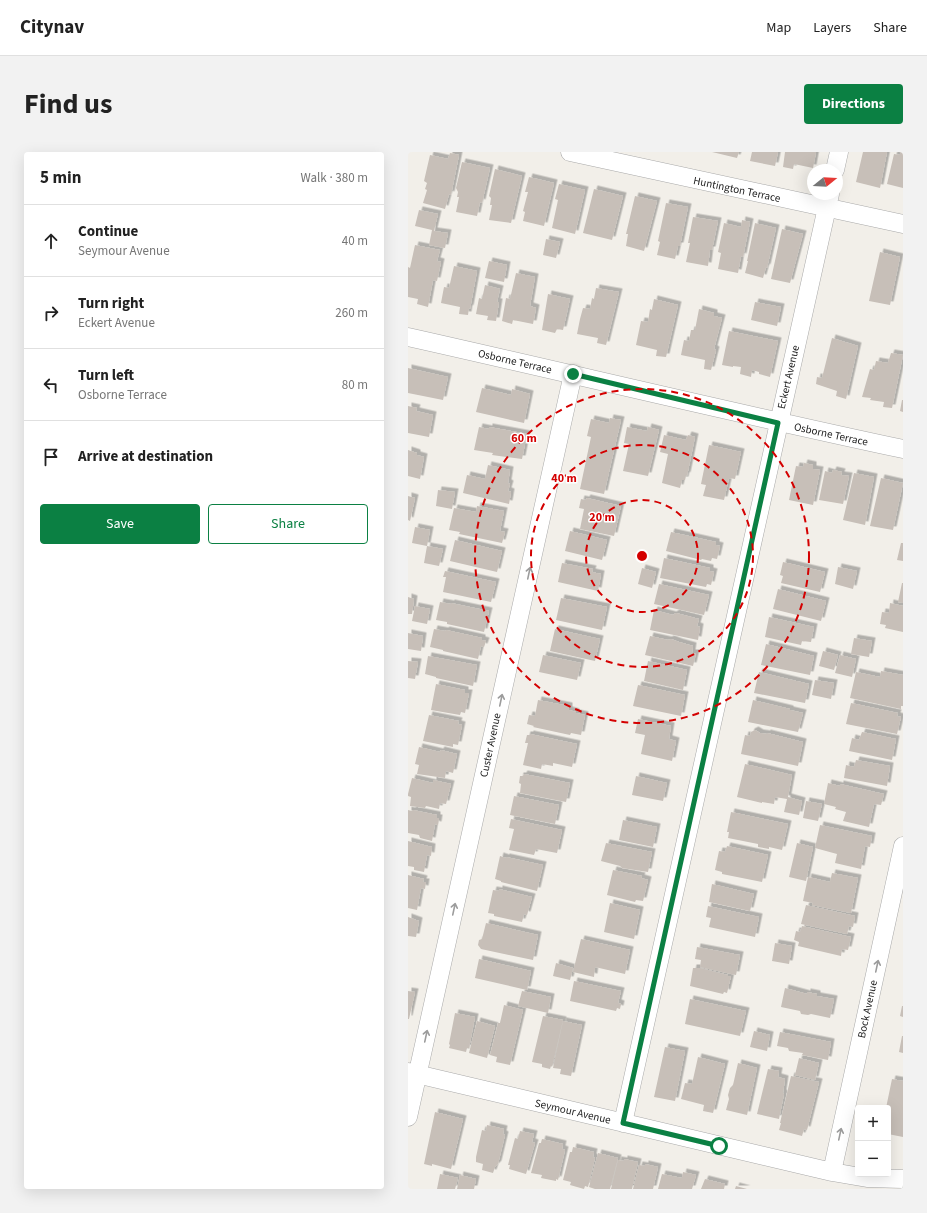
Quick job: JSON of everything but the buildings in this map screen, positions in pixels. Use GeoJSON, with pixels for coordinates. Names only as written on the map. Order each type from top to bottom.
{"type":"FeatureCollection","features":[{"type":"Feature","properties":{"kind":"street","name":"Huntington Terrace"},"geometry":{"type":"LineString","coordinates":[[570,152],[829,201],[903,224]]}},
{"type":"Feature","properties":{"kind":"street"},"geometry":{"type":"LineString","coordinates":[[836,164],[839,152]]}},
{"type":"Feature","properties":{"kind":"street","name":"Eckert Avenue"},"geometry":{"type":"LineString","coordinates":[[623,1123],[778,423],[829,201]]}},
{"type":"Feature","properties":{"kind":"street","name":"Osborne Terrace"},"geometry":{"type":"LineString","coordinates":[[408,337],[573,374],[778,423],[903,449]]}},
{"type":"Feature","properties":{"kind":"street","name":"Custer Avenue"},"geometry":{"type":"LineString","coordinates":[[408,1118],[413,1073],[573,374]]}},
{"type":"Feature","properties":{"kind":"street","name":"Bock Avenue"},"geometry":{"type":"LineString","coordinates":[[832,1172],[903,846]]}},
{"type":"Feature","properties":{"kind":"street","name":"Seymour Avenue"},"geometry":{"type":"LineString","coordinates":[[413,1073],[832,1172],[867,1178],[903,1179]]}},
{"type":"Feature","properties":{"kind":"route"},"geometry":{"type":"LineString","coordinates":[[573,374],[778,423],[623,1123],[719,1146]]}}]}
